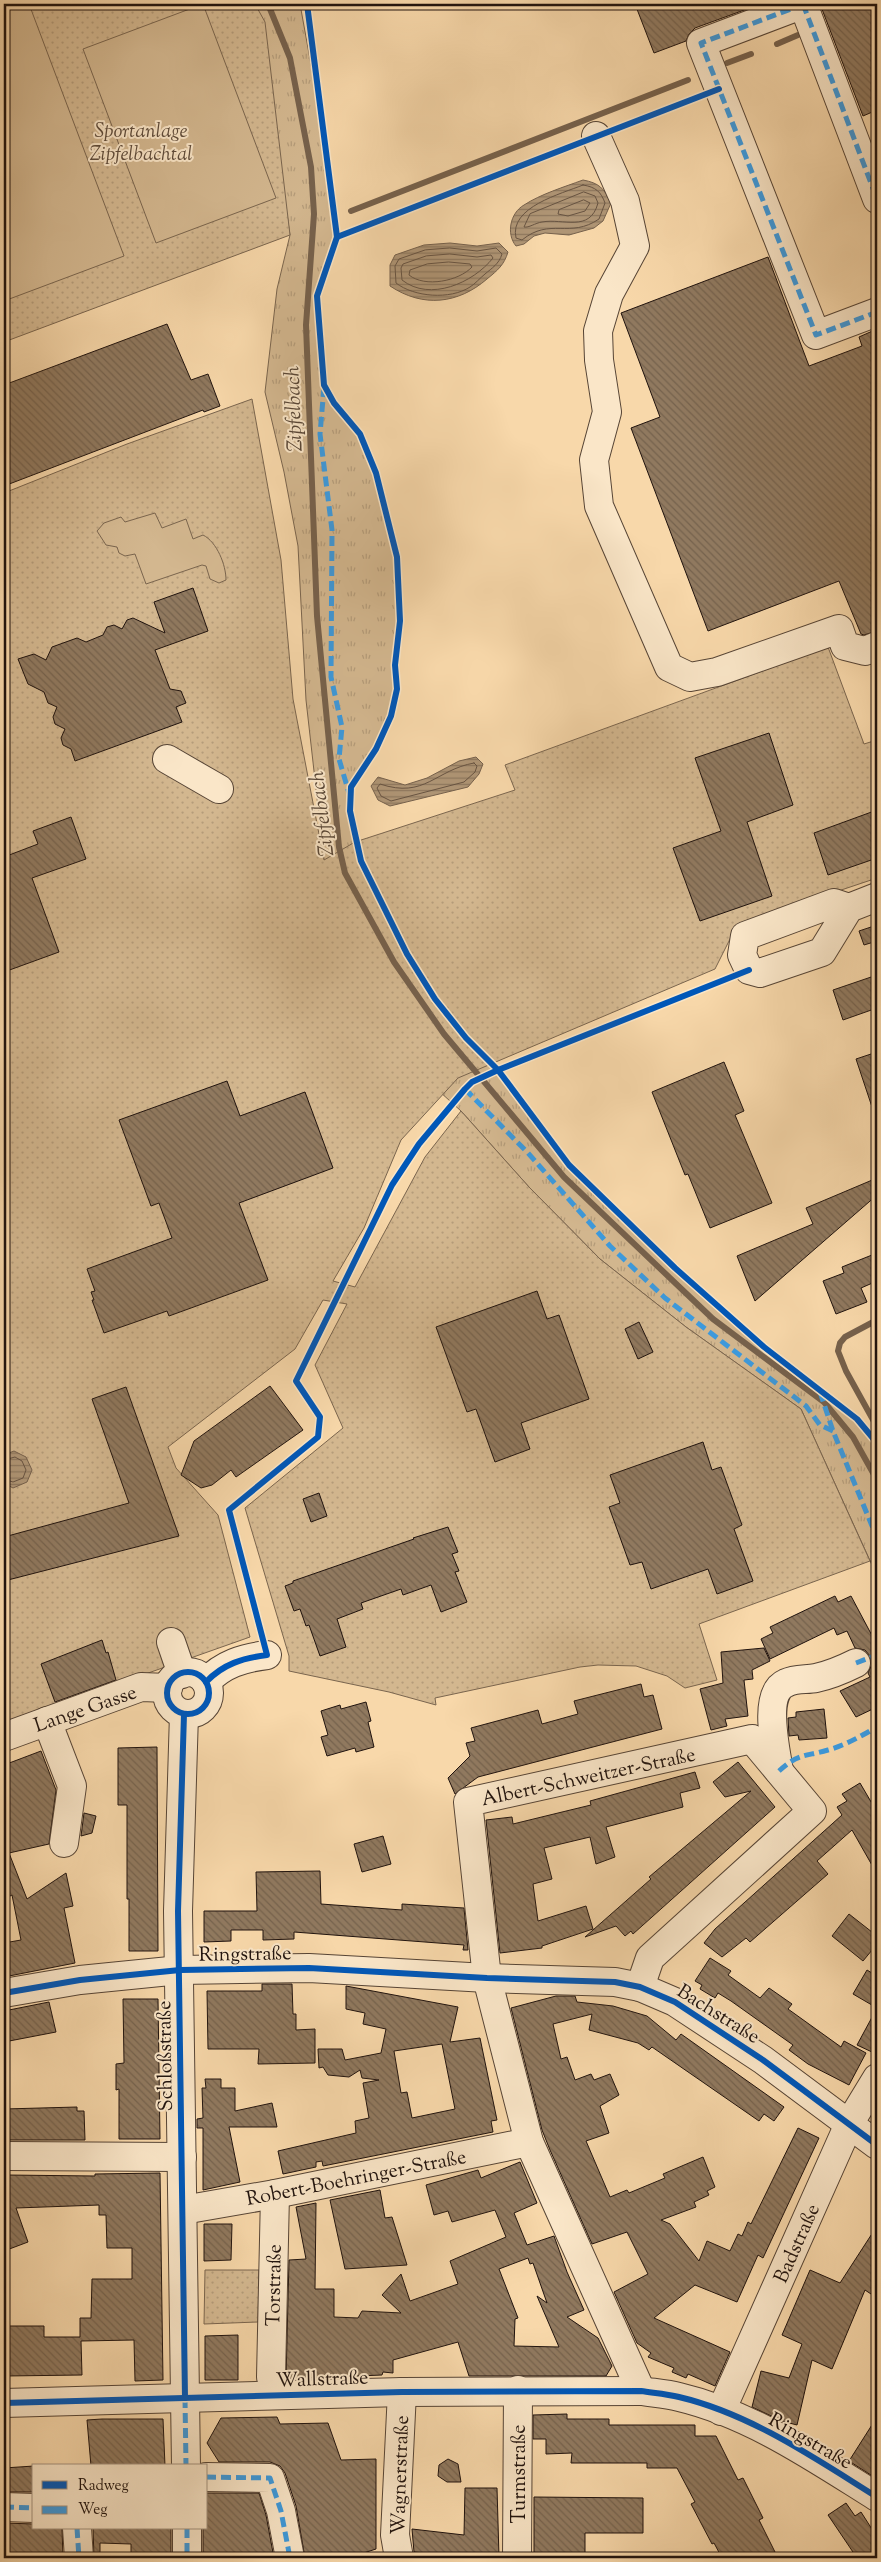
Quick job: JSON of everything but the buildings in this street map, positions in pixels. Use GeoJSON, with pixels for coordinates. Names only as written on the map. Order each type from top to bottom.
{"type":"FeatureCollection","features":[{"type":"Feature","properties":{"kind":"street"},"geometry":{"type":"LineString","coordinates":[[877,199],[803,4],[701,43],[816,335],[877,312]]}},
{"type":"Feature","properties":{"kind":"street"},"geometry":{"type":"LineString","coordinates":[[596,136],[625,201],[635,246],[609,294],[598,331],[599,360],[607,412],[594,460],[599,506],[669,667],[690,677],[717,672],[839,629],[845,646],[865,651],[877,646]]}},
{"type":"Feature","properties":{"kind":"street"},"geometry":{"type":"LineString","coordinates":[[167,759],[219,789]]}},
{"type":"Feature","properties":{"kind":"street"},"geometry":{"type":"LineString","coordinates":[[849,908],[877,897]]}},
{"type":"Feature","properties":{"kind":"street"},"geometry":{"type":"LineString","coordinates":[[171,1642],[185,1681],[209,1695],[207,1702],[198,1712],[184,1714],[173,1707],[169,1701],[185,1681],[216,1671],[233,1662],[267,1655]]}},
{"type":"Feature","properties":{"kind":"street"},"geometry":{"type":"LineString","coordinates":[[778,1771],[772,1706],[775,1694],[783,1683],[797,1679],[816,1678],[856,1663]]}},
{"type":"Feature","properties":{"kind":"street","name":"Lange Gasse"},"geometry":{"type":"LineString","coordinates":[[4,1737],[141,1687],[185,1681]]}},
{"type":"Feature","properties":{"kind":"street","name":"Schloßstraße"},"geometry":{"type":"LineString","coordinates":[[184,1714],[178,1911],[186,2464]]}},
{"type":"Feature","properties":{"kind":"street"},"geometry":{"type":"LineString","coordinates":[[47,1721],[72,1786],[64,1842]]}},
{"type":"Feature","properties":{"kind":"street","name":"Albert-Schweitzer-Straße"},"geometry":{"type":"LineString","coordinates":[[487,1978],[468,1802],[752,1739],[812,1811],[650,1958],[640,1987]]}},
{"type":"Feature","properties":{"kind":"street","name":"Ringstraße"},"geometry":{"type":"LineString","coordinates":[[4,1994],[80,1980],[180,1970],[309,1968],[487,1978]]}},
{"type":"Feature","properties":{"kind":"street"},"geometry":{"type":"LineString","coordinates":[[487,1978],[529,2142],[641,2391]]}},
{"type":"Feature","properties":{"kind":"street","name":"Bachstraße"},"geometry":{"type":"LineString","coordinates":[[487,1978],[615,1982],[640,1987],[675,2002],[719,2029],[877,2145]]}},
{"type":"Feature","properties":{"kind":"street","name":"Badstraße"},"geometry":{"type":"LineString","coordinates":[[722,2411],[848,2124],[877,2078]]}},
{"type":"Feature","properties":{"kind":"street","name":"Robert-Boehringer-Straße"},"geometry":{"type":"LineString","coordinates":[[183,2210],[275,2194],[529,2142]]}},
{"type":"Feature","properties":{"kind":"street"},"geometry":{"type":"LineString","coordinates":[[4,2156],[182,2158]]}},
{"type":"Feature","properties":{"kind":"street","name":"Torstraße"},"geometry":{"type":"LineString","coordinates":[[270,2377],[275,2194]]}},
{"type":"Feature","properties":{"kind":"street","name":"Wallstraße"},"geometry":{"type":"LineString","coordinates":[[4,2404],[402,2392],[518,2390],[641,2391]]}},
{"type":"Feature","properties":{"kind":"street","name":"Turmstraße"},"geometry":{"type":"LineString","coordinates":[[517,2558],[518,2390]]}},
{"type":"Feature","properties":{"kind":"street","name":"Ringstraße"},"geometry":{"type":"LineString","coordinates":[[641,2391],[680,2397],[722,2411],[778,2438],[877,2497]]}},
{"type":"Feature","properties":{"kind":"street","name":"Wagnerstraße"},"geometry":{"type":"LineString","coordinates":[[392,2553],[402,2392]]}},
{"type":"Feature","properties":{"kind":"street"},"geometry":{"type":"LineString","coordinates":[[208,2477],[270,2478],[281,2511],[290,2558]]}},
{"type":"Feature","properties":{"kind":"street"},"geometry":{"type":"LineString","coordinates":[[4,2507],[32,2508]]}},
{"type":"Feature","properties":{"kind":"street"},"geometry":{"type":"LineString","coordinates":[[77,2530],[79,2558]]}},
{"type":"Feature","properties":{"kind":"street"},"geometry":{"type":"LineString","coordinates":[[187,2530],[187,2558]]}},
{"type":"Feature","properties":{"kind":"green space","name":"Sportanlage Zipfelbachtal"},"geometry":{"type":"Polygon","coordinates":[[[4,4],[255,4],[265,22],[290,235],[4,342],[4,4]]]}},
{"type":"Feature","properties":{"kind":"green space"},"geometry":{"type":"Polygon","coordinates":[[[4,4],[29,4],[124,256],[4,301],[4,4]]]}},
{"type":"Feature","properties":{"kind":"green space"},"geometry":{"type":"Polygon","coordinates":[[[203,4],[276,198],[156,243],[83,49],[203,4]]]}},
{"type":"Feature","properties":{"kind":"green space"},"geometry":{"type":"Polygon","coordinates":[[[255,4],[300,4],[323,131],[337,237],[317,296],[324,385],[334,403],[360,434],[376,473],[397,557],[400,621],[395,665],[397,689],[391,716],[376,749],[351,788],[350,811],[361,861],[466,1038],[498,1070],[571,1163],[623,1219],[675,1268],[741,1327],[820,1392],[857,1419],[877,1441],[877,1576],[801,1409],[686,1327],[600,1259],[529,1187],[461,1111],[353,1013],[324,860],[306,700],[298,546],[284,472],[265,392],[277,289],[290,235],[255,4]]]}},
{"type":"Feature","properties":{"kind":"green space"},"geometry":{"type":"Polygon","coordinates":[[[252,399],[281,560],[293,699],[324,860],[355,842],[515,790],[505,765],[828,647],[864,744],[877,740],[877,878],[737,925],[715,969],[458,1078],[401,1140],[364,1228],[333,1281],[355,1287],[425,1157],[461,1111],[529,1187],[600,1259],[686,1327],[801,1409],[870,1561],[699,1624],[717,1680],[685,1688],[667,1676],[636,1666],[598,1665],[580,1667],[435,1698],[436,1705],[389,1692],[289,1671],[289,1656],[245,1508],[343,1428],[315,1365],[347,1304],[323,1300],[295,1349],[168,1447],[176,1468],[218,1515],[250,1637],[4,1724],[4,493],[127,444],[252,399]]]}},
{"type":"Feature","properties":{"kind":"green space"},"geometry":{"type":"Polygon","coordinates":[[[155,513],[162,528],[186,519],[193,539],[203,535],[208,538],[220,554],[226,580],[219,583],[210,579],[206,566],[202,565],[146,584],[135,554],[125,556],[119,553],[117,547],[106,545],[97,531],[104,523],[121,517],[125,522],[155,513]]]}},
{"type":"Feature","properties":{"kind":"green space"},"geometry":{"type":"Polygon","coordinates":[[[205,2270],[259,2270],[258,2322],[204,2324],[205,2270]]]}},
{"type":"Feature","properties":{"kind":"water"},"geometry":{"type":"Polygon","coordinates":[[[583,180],[600,187],[611,203],[603,221],[594,228],[569,235],[545,233],[534,236],[524,244],[516,246],[510,230],[515,213],[519,209],[545,194],[583,180]]]}},
{"type":"Feature","properties":{"kind":"water"},"geometry":{"type":"Polygon","coordinates":[[[450,243],[477,246],[499,243],[508,252],[502,264],[491,276],[464,294],[452,298],[428,300],[415,298],[390,286],[390,265],[395,255],[424,245],[450,243]]]}},
{"type":"Feature","properties":{"kind":"water"},"geometry":{"type":"Polygon","coordinates":[[[476,757],[483,764],[479,774],[468,787],[390,806],[378,800],[371,786],[378,777],[405,785],[427,778],[459,761],[476,757]]]}},
{"type":"Feature","properties":{"kind":"water"},"geometry":{"type":"Polygon","coordinates":[[[14,1451],[26,1457],[32,1470],[27,1482],[13,1488],[4,1483],[4,1455],[14,1451]]]}},
{"type":"Feature","properties":{"kind":"waterway","name":"Zipfelbach"},"geometry":{"type":"LineString","coordinates":[[268,4],[290,58],[311,167],[314,214],[306,325],[317,616],[339,847],[345,873],[394,962],[444,1034],[564,1177],[713,1319],[824,1402],[853,1437],[877,1480]]}},
{"type":"Feature","properties":{"kind":"waterway"},"geometry":{"type":"LineString","coordinates":[[777,44],[798,35]]}},
{"type":"Feature","properties":{"kind":"waterway"},"geometry":{"type":"LineString","coordinates":[[727,63],[751,54]]}},
{"type":"Feature","properties":{"kind":"waterway"},"geometry":{"type":"LineString","coordinates":[[351,211],[688,80]]}},
{"type":"Feature","properties":{"kind":"waterway"},"geometry":{"type":"LineString","coordinates":[[877,1320],[845,1337],[840,1343],[838,1351],[846,1371],[877,1427]]}},
{"type":"Feature","properties":{"kind":"marked path"},"geometry":{"type":"LineString","coordinates":[[803,4],[877,199]]}},
{"type":"Feature","properties":{"kind":"marked path"},"geometry":{"type":"LineString","coordinates":[[804,4],[701,43],[816,335],[877,312]]}},
{"type":"Feature","properties":{"kind":"marked path"},"geometry":{"type":"LineString","coordinates":[[324,387],[320,434],[332,530],[331,677],[342,727],[339,759],[349,793]]}},
{"type":"Feature","properties":{"kind":"marked path"},"geometry":{"type":"LineString","coordinates":[[465,1089],[528,1153],[610,1246],[665,1298],[806,1406],[820,1425],[833,1431]]}},
{"type":"Feature","properties":{"kind":"marked path"},"geometry":{"type":"LineString","coordinates":[[820,1392],[833,1431],[877,1538]]}},
{"type":"Feature","properties":{"kind":"marked path"},"geometry":{"type":"LineString","coordinates":[[856,1663],[877,1655]]}},
{"type":"Feature","properties":{"kind":"marked path"},"geometry":{"type":"LineString","coordinates":[[779,1771],[797,1758],[841,1746],[877,1727]]}},
{"type":"Feature","properties":{"kind":"marked path"},"geometry":{"type":"LineString","coordinates":[[185,2398],[186,2464]]}},
{"type":"Feature","properties":{"kind":"marked path"},"geometry":{"type":"LineString","coordinates":[[208,2477],[270,2478],[281,2511],[290,2558]]}},
{"type":"Feature","properties":{"kind":"marked path"},"geometry":{"type":"LineString","coordinates":[[4,2507],[32,2508]]}},
{"type":"Feature","properties":{"kind":"marked path"},"geometry":{"type":"LineString","coordinates":[[77,2530],[79,2558]]}},
{"type":"Feature","properties":{"kind":"marked path"},"geometry":{"type":"LineString","coordinates":[[187,2530],[187,2558]]}},
{"type":"Feature","properties":{"kind":"marked path"},"geometry":{"type":"LineString","coordinates":[[390,2558],[399,2558]]}},
{"type":"Feature","properties":{"kind":"cycle path"},"geometry":{"type":"LineString","coordinates":[[307,4],[337,237],[317,296],[324,385],[334,403],[360,434],[376,473],[397,557],[400,621],[395,665],[397,689],[391,716],[376,749],[351,787],[350,811],[361,861],[407,954],[435,999],[466,1038],[498,1070],[569,1165],[675,1268],[764,1347],[857,1419],[877,1443]]}},
{"type":"Feature","properties":{"kind":"cycle path"},"geometry":{"type":"LineString","coordinates":[[337,237],[719,89]]}},
{"type":"Feature","properties":{"kind":"cycle path"},"geometry":{"type":"LineString","coordinates":[[206,1682],[226,1666],[250,1658],[267,1655],[229,1510],[318,1437],[320,1417],[296,1381],[392,1185],[419,1144],[472,1082],[749,970]]}},
{"type":"Feature","properties":{"kind":"cycle path"},"geometry":{"type":"LineString","coordinates":[[188,1672],[203,1678],[209,1693],[203,1708],[188,1714],[173,1708],[167,1693],[173,1678],[188,1672]]}},
{"type":"Feature","properties":{"kind":"cycle path"},"geometry":{"type":"LineString","coordinates":[[184,1714],[178,1911],[185,2398]]}},
{"type":"Feature","properties":{"kind":"cycle path"},"geometry":{"type":"LineString","coordinates":[[4,1993],[80,1980],[180,1970],[309,1968],[487,1978],[615,1982],[640,1987],[675,2002],[763,2060],[877,2145]]}},
{"type":"Feature","properties":{"kind":"cycle path"},"geometry":{"type":"LineString","coordinates":[[4,2403],[402,2392],[641,2391],[679,2397],[732,2414],[782,2439],[877,2497]]}}]}
